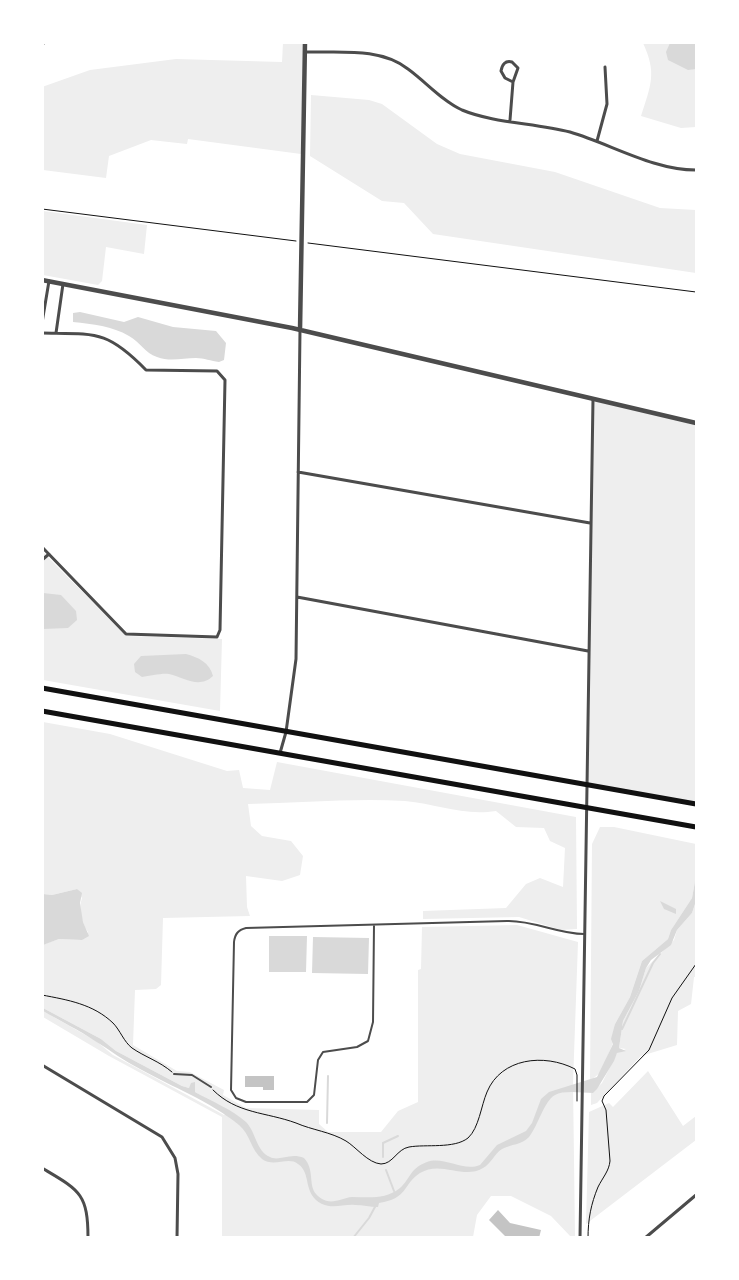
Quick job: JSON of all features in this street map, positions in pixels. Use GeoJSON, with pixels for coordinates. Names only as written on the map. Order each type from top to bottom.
{"type":"FeatureCollection","features":[{"type":"Feature","properties":{"kind":"main road"},"geometry":{"type":"LineString","coordinates":[[42,688],[114,699],[286,732],[696,804]]}},
{"type":"Feature","properties":{"kind":"main road"},"geometry":{"type":"LineString","coordinates":[[42,711],[696,827]]}},
{"type":"Feature","properties":{"kind":"street"},"geometry":{"type":"LineString","coordinates":[[42,44],[46,42]]}},
{"type":"Feature","properties":{"kind":"street"},"geometry":{"type":"LineString","coordinates":[[280,754],[286,732],[296,659],[305,42]]}},
{"type":"Feature","properties":{"kind":"street"},"geometry":{"type":"LineString","coordinates":[[305,52],[368,54],[385,57],[403,65],[460,109],[483,116],[541,125],[597,141],[666,166],[696,170]]}},
{"type":"Feature","properties":{"kind":"street"},"geometry":{"type":"LineString","coordinates":[[510,120],[513,82],[518,68],[512,62],[507,62],[503,65],[501,71],[505,78],[513,82]]}},
{"type":"Feature","properties":{"kind":"street"},"geometry":{"type":"LineString","coordinates":[[597,141],[608,104],[604,67]]}},
{"type":"Feature","properties":{"kind":"street"},"geometry":{"type":"LineString","coordinates":[[42,280],[300,330],[696,423]]}},
{"type":"Feature","properties":{"kind":"street"},"geometry":{"type":"LineString","coordinates":[[42,323],[49,282]]}},
{"type":"Feature","properties":{"kind":"street"},"geometry":{"type":"LineString","coordinates":[[56,333],[63,284]]}},
{"type":"Feature","properties":{"kind":"street"},"geometry":{"type":"LineString","coordinates":[[42,333],[99,334],[116,343],[146,370],[217,371],[225,380],[220,630],[217,637],[126,634],[42,547]]}},
{"type":"Feature","properties":{"kind":"street"},"geometry":{"type":"LineString","coordinates":[[580,1238],[593,399]]}},
{"type":"Feature","properties":{"kind":"street"},"geometry":{"type":"LineString","coordinates":[[298,472],[590,524]]}},
{"type":"Feature","properties":{"kind":"street"},"geometry":{"type":"LineString","coordinates":[[42,560],[50,554]]}},
{"type":"Feature","properties":{"kind":"street"},"geometry":{"type":"LineString","coordinates":[[297,597],[589,651]]}},
{"type":"Feature","properties":{"kind":"street"},"geometry":{"type":"LineString","coordinates":[[42,1065],[162,1137],[174,1158],[178,1174],[177,1238]]}},
{"type":"Feature","properties":{"kind":"street"},"geometry":{"type":"LineString","coordinates":[[42,1168],[68,1183],[80,1194],[87,1212],[88,1238]]}},
{"type":"Feature","properties":{"kind":"street"},"geometry":{"type":"LineString","coordinates":[[645,1238],[696,1195]]}},
{"type":"Feature","properties":{"kind":"lane"},"geometry":{"type":"LineString","coordinates":[[374,925],[373,1022],[368,1041],[357,1047],[323,1052],[318,1060],[314,1095],[307,1102],[246,1102],[236,1098],[231,1090],[234,942],[238,931],[246,928],[516,921],[559,932],[584,934]]}},
{"type":"Feature","properties":{"kind":"lane"},"geometry":{"type":"LineString","coordinates":[[174,1074],[192,1076],[211,1087]]}},
{"type":"Feature","properties":{"kind":"path"},"geometry":{"type":"LineString","coordinates":[[42,209],[298,242]]}},
{"type":"Feature","properties":{"kind":"path"},"geometry":{"type":"LineString","coordinates":[[305,242],[696,292]]}},
{"type":"Feature","properties":{"kind":"path"},"geometry":{"type":"LineString","coordinates":[[588,1238],[589,1212],[609,1166],[606,1110],[602,1101],[604,1096],[649,1050],[672,998],[696,964]]}},
{"type":"Feature","properties":{"kind":"path"},"geometry":{"type":"LineString","coordinates":[[42,995],[75,1000],[96,1011],[113,1023],[133,1049],[152,1057],[174,1074]]}},
{"type":"Feature","properties":{"kind":"path"},"geometry":{"type":"LineString","coordinates":[[211,1087],[232,1105],[332,1135],[346,1141],[374,1162],[382,1164],[390,1161],[407,1147],[456,1143],[467,1138],[474,1129],[492,1082],[501,1073],[518,1063],[536,1059],[550,1061],[575,1069],[577,1100]]}},
{"type":"Feature","properties":{"kind":"shaded area"},"geometry":{"type":"Polygon","coordinates":[[[283,43],[303,43],[301,154],[188,139],[187,144],[151,140],[109,156],[106,178],[43,170],[42,87],[90,70],[176,59],[282,62],[283,43]]]}},
{"type":"Feature","properties":{"kind":"shaded area"},"geometry":{"type":"Polygon","coordinates":[[[643,43],[696,43],[696,127],[681,128],[641,116],[648,96],[651,79],[650,63],[643,43]]]}},
{"type":"Feature","properties":{"kind":"shaded area"},"geometry":{"type":"Polygon","coordinates":[[[670,43],[696,43],[696,69],[688,70],[668,60],[666,52],[670,43]]]}},
{"type":"Feature","properties":{"kind":"shaded area"},"geometry":{"type":"Polygon","coordinates":[[[311,95],[369,100],[382,104],[437,144],[460,154],[555,172],[660,208],[696,210],[696,273],[433,234],[404,203],[382,201],[310,156],[311,95]]]}},
{"type":"Feature","properties":{"kind":"shaded area"},"geometry":{"type":"Polygon","coordinates":[[[43,211],[147,225],[144,254],[106,247],[102,281],[98,285],[43,275],[43,211]]]}},
{"type":"Feature","properties":{"kind":"shaded area"},"geometry":{"type":"Polygon","coordinates":[[[80,312],[124,322],[138,317],[173,327],[216,331],[226,343],[224,360],[219,362],[199,358],[172,360],[157,357],[149,353],[133,338],[116,330],[73,322],[73,313],[80,312]]]}},
{"type":"Feature","properties":{"kind":"shaded area"},"geometry":{"type":"Polygon","coordinates":[[[592,398],[696,423],[696,802],[588,783],[592,398]]]}},
{"type":"Feature","properties":{"kind":"shaded area"},"geometry":{"type":"Polygon","coordinates":[[[42,551],[126,636],[222,639],[220,711],[43,680],[42,551]]]}},
{"type":"Feature","properties":{"kind":"shaded area"},"geometry":{"type":"Polygon","coordinates":[[[43,593],[61,595],[76,611],[77,620],[68,628],[43,629],[43,593]]]}},
{"type":"Feature","properties":{"kind":"shaded area"},"geometry":{"type":"Polygon","coordinates":[[[186,654],[203,661],[213,676],[208,680],[197,682],[169,674],[142,677],[135,672],[134,664],[141,656],[186,654]]]}},
{"type":"Feature","properties":{"kind":"shaded area"},"geometry":{"type":"Polygon","coordinates":[[[43,722],[110,734],[227,771],[239,770],[243,788],[270,790],[277,762],[576,817],[577,929],[561,930],[519,917],[423,919],[423,911],[506,908],[526,884],[540,878],[563,887],[565,848],[550,841],[544,828],[516,827],[496,811],[461,811],[405,801],[346,800],[248,804],[251,826],[262,836],[291,841],[303,856],[300,875],[282,881],[246,876],[247,907],[250,916],[163,918],[161,985],[156,989],[135,990],[133,1045],[177,1071],[190,1072],[224,1090],[223,1095],[246,1108],[319,1110],[319,1124],[328,1132],[381,1132],[398,1111],[418,1102],[418,970],[421,969],[422,927],[517,925],[578,942],[573,1083],[575,1237],[571,1237],[551,1216],[511,1196],[491,1196],[477,1215],[473,1237],[222,1237],[222,1117],[109,1056],[43,1017],[43,1011],[96,1041],[113,1055],[224,1115],[228,1112],[195,1092],[192,1085],[189,1088],[182,1086],[116,1051],[101,1039],[43,1008],[42,945],[59,939],[82,940],[88,932],[81,916],[80,906],[82,898],[77,889],[52,895],[43,894],[43,722]]]}},
{"type":"Feature","properties":{"kind":"shaded area"},"geometry":{"type":"Polygon","coordinates":[[[600,827],[614,827],[696,844],[696,876],[692,898],[671,930],[668,939],[642,961],[630,997],[615,1024],[613,1043],[601,1072],[590,1081],[592,844],[600,827]]]}},
{"type":"Feature","properties":{"kind":"shaded area"},"geometry":{"type":"Polygon","coordinates":[[[696,876],[696,901],[692,913],[677,930],[671,945],[651,960],[646,968],[639,991],[623,1021],[619,1048],[626,1051],[617,1053],[597,1089],[593,1093],[568,1092],[555,1095],[544,1108],[529,1137],[523,1142],[502,1149],[483,1168],[468,1172],[436,1168],[428,1170],[414,1178],[396,1198],[379,1203],[378,1207],[330,1206],[322,1204],[312,1195],[305,1173],[298,1164],[290,1161],[271,1162],[262,1159],[255,1151],[243,1129],[228,1116],[203,1101],[134,1066],[83,1033],[43,1011],[43,1008],[101,1039],[116,1051],[182,1086],[189,1088],[191,1083],[195,1082],[195,1092],[246,1122],[265,1154],[273,1158],[299,1156],[304,1158],[311,1172],[312,1186],[316,1194],[325,1201],[352,1197],[382,1196],[400,1188],[417,1167],[427,1162],[440,1161],[467,1167],[480,1165],[497,1145],[526,1131],[532,1123],[541,1099],[549,1092],[597,1077],[613,1044],[611,1039],[615,1024],[630,997],[642,961],[668,939],[671,930],[692,898],[696,876]]]}},
{"type":"Feature","properties":{"kind":"shaded area"},"geometry":{"type":"Polygon","coordinates":[[[77,889],[82,893],[80,903],[83,922],[89,936],[82,940],[59,939],[43,945],[43,894],[52,895],[77,889]]]}},
{"type":"Feature","properties":{"kind":"shaded area"},"geometry":{"type":"Polygon","coordinates":[[[660,901],[676,909],[676,914],[664,909],[660,901]]]}},
{"type":"Feature","properties":{"kind":"shaded area"},"geometry":{"type":"Polygon","coordinates":[[[696,901],[696,977],[694,977],[691,1004],[678,1011],[677,1045],[641,1056],[597,1103],[591,1105],[591,1093],[602,1083],[617,1053],[626,1049],[619,1048],[623,1021],[639,991],[646,968],[674,940],[677,930],[692,913],[696,901]]]}},
{"type":"Feature","properties":{"kind":"shaded area"},"geometry":{"type":"Polygon","coordinates":[[[269,936],[307,936],[306,972],[269,972],[269,936]]]}},
{"type":"Feature","properties":{"kind":"shaded area"},"geometry":{"type":"Polygon","coordinates":[[[313,937],[369,938],[368,974],[312,973],[313,937]]]}},
{"type":"Feature","properties":{"kind":"shaded area"},"geometry":{"type":"Polygon","coordinates":[[[648,1071],[683,1126],[696,1116],[696,1140],[586,1224],[589,1112],[609,1103],[613,1107],[648,1071]]]}},
{"type":"Feature","properties":{"kind":"building"},"geometry":{"type":"Polygon","coordinates":[[[245,1076],[274,1076],[274,1090],[263,1090],[263,1087],[245,1087],[245,1076]]]}},
{"type":"Feature","properties":{"kind":"building"},"geometry":{"type":"Polygon","coordinates":[[[498,1210],[510,1223],[541,1230],[539,1238],[507,1238],[489,1220],[498,1210]]]}},
{"type":"Feature","properties":{"kind":"waterway"},"geometry":{"type":"LineString","coordinates":[[622,1029],[653,963],[660,954]]}},
{"type":"Feature","properties":{"kind":"waterway"},"geometry":{"type":"LineString","coordinates":[[327,1123],[328,1076]]}},
{"type":"Feature","properties":{"kind":"waterway"},"geometry":{"type":"LineString","coordinates":[[383,1157],[383,1143],[398,1136]]}},
{"type":"Feature","properties":{"kind":"waterway"},"geometry":{"type":"LineString","coordinates":[[386,1170],[394,1191]]}},
{"type":"Feature","properties":{"kind":"waterway"},"geometry":{"type":"LineString","coordinates":[[353,1238],[369,1218],[376,1205]]}}]}
